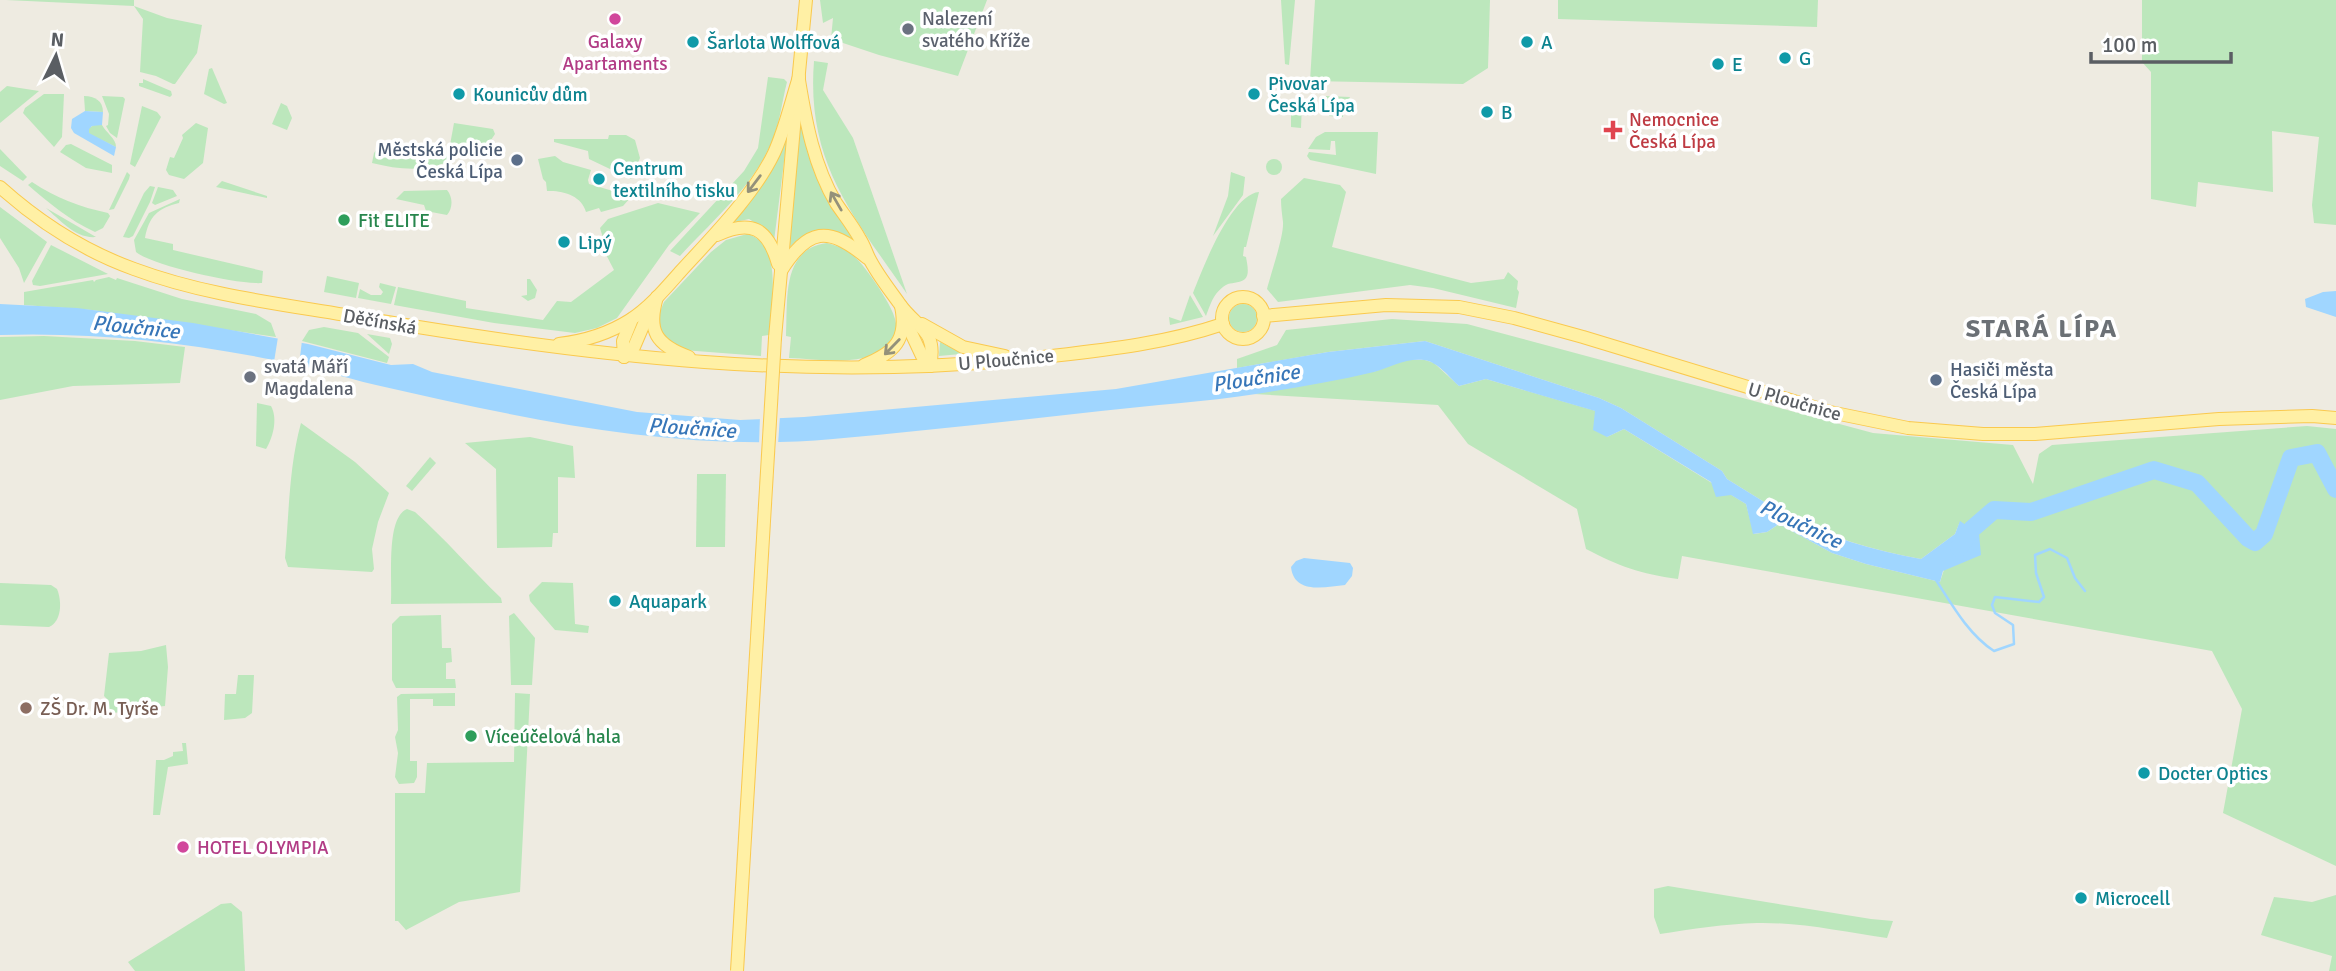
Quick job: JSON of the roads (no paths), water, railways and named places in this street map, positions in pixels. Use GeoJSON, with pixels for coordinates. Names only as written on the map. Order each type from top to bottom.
{"type":"FeatureCollection","features":[{"type":"Feature","properties":{"kind":"main road"},"geometry":{"type":"LineString","coordinates":[[737,971],[779,274],[806,2]]}},
{"type":"Feature","properties":{"kind":"main road"},"geometry":{"type":"LineString","coordinates":[[540,346],[594,337],[632,319],[657,297],[713,236],[773,156],[799,77]]}},
{"type":"Feature","properties":{"kind":"main road"},"geometry":{"type":"LineString","coordinates":[[799,77],[805,117],[819,167],[870,260],[907,314],[930,340],[930,366]]}},
{"type":"Feature","properties":{"kind":"main road","name":"Děčínská"},"geometry":{"type":"LineString","coordinates":[[0,187],[66,236],[133,269],[180,284],[265,301],[540,346],[624,357],[787,367]]}},
{"type":"Feature","properties":{"kind":"main road"},"geometry":{"type":"LineString","coordinates":[[713,236],[739,227],[761,232],[772,247],[779,274]]}},
{"type":"Feature","properties":{"kind":"main road"},"geometry":{"type":"LineString","coordinates":[[779,274],[799,245],[821,236],[843,240],[870,260]]}},
{"type":"Feature","properties":{"kind":"main road"},"geometry":{"type":"LineString","coordinates":[[624,357],[634,347],[657,297]]}},
{"type":"Feature","properties":{"kind":"main road"},"geometry":{"type":"LineString","coordinates":[[657,297],[652,323],[658,338],[670,350],[711,363]]}},
{"type":"Feature","properties":{"kind":"main road"},"geometry":{"type":"LineString","coordinates":[[1237,298],[1254,300],[1264,316],[1260,329],[1249,338],[1230,334],[1223,324],[1223,311],[1231,300],[1237,298]]}},
{"type":"Feature","properties":{"kind":"main road","name":"U Ploučnice"},"geometry":{"type":"LineString","coordinates":[[1264,316],[1354,307],[1459,307],[1514,318],[1583,337],[1830,412],[1908,428],[1983,434],[2035,434],[2219,419],[2312,416],[2336,418]]}},
{"type":"Feature","properties":{"kind":"main road"},"geometry":{"type":"LineString","coordinates":[[907,314],[963,347],[1019,359]]}},
{"type":"Feature","properties":{"kind":"main road"},"geometry":{"type":"LineString","coordinates":[[854,368],[877,359],[895,347],[902,334],[907,314]]}},
{"type":"Feature","properties":{"kind":"main road"},"geometry":{"type":"LineString","coordinates":[[624,357],[623,341],[632,319]]}},
{"type":"Feature","properties":{"kind":"main road","name":"U Ploučnice"},"geometry":{"type":"LineString","coordinates":[[787,367],[930,366],[1019,359],[1138,345],[1223,324]]}},
{"type":"Feature","properties":{"kind":"water"},"geometry":{"type":"Polygon","coordinates":[[[85,111],[103,112],[102,125],[92,126],[89,133],[116,147],[114,156],[74,133],[71,128],[72,119],[85,111]]]}},
{"type":"Feature","properties":{"kind":"water"},"geometry":{"type":"Polygon","coordinates":[[[2336,291],[2336,317],[2306,307],[2305,299],[2323,292],[2336,291]]]}},
{"type":"Feature","properties":{"kind":"water"},"geometry":{"type":"Polygon","coordinates":[[[0,304],[77,308],[193,323],[308,344],[391,365],[413,364],[432,372],[637,412],[740,420],[804,417],[1116,389],[1328,352],[1425,341],[1599,398],[1621,408],[1722,471],[1727,479],[1782,513],[1786,512],[1834,536],[1885,552],[1921,559],[1955,534],[1960,521],[1979,534],[1981,555],[1943,571],[1940,582],[1832,553],[1779,524],[1767,532],[1753,534],[1746,504],[1731,495],[1716,497],[1711,482],[1624,429],[1607,437],[1593,430],[1595,411],[1486,379],[1459,386],[1439,367],[1424,360],[1404,362],[1374,372],[1330,381],[1217,399],[833,439],[718,441],[660,437],[545,421],[432,398],[287,362],[206,348],[103,337],[0,335],[0,304]]]}},
{"type":"Feature","properties":{"kind":"water"},"geometry":{"type":"Polygon","coordinates":[[[1304,558],[1350,563],[1353,568],[1352,576],[1345,585],[1320,588],[1304,586],[1293,576],[1291,567],[1304,558]]]}},
{"type":"Feature","properties":{"kind":"waterway","name":"Ploučnice"},"geometry":{"type":"LineString","coordinates":[[1959,548],[1972,529],[1994,510],[2031,512],[2154,470],[2197,483],[2248,538],[2255,542],[2264,534],[2291,458],[2317,453],[2336,489]]}},
{"type":"Feature","properties":{"kind":"waterway"},"geometry":{"type":"LineString","coordinates":[[1936,580],[1969,628],[1994,651],[2014,644],[2013,625],[1995,613],[1992,605],[1995,597],[2039,602],[2044,597],[2036,573],[2035,555],[2050,549],[2067,558],[2075,578],[2085,591]]}},
{"type":"Feature","properties":{"kind":"place","name":"Galaxy Apartaments"},"geometry":{"type":"Point","coordinates":[615,19]}},
{"type":"Feature","properties":{"kind":"place","name":"Nalezení svatého Kříže"},"geometry":{"type":"Point","coordinates":[908,29]}},
{"type":"Feature","properties":{"kind":"place","name":"Šarlota Wolffová"},"geometry":{"type":"Point","coordinates":[693,42]}},
{"type":"Feature","properties":{"kind":"place","name":"A"},"geometry":{"type":"Point","coordinates":[1527,42]}},
{"type":"Feature","properties":{"kind":"place","name":"G"},"geometry":{"type":"Point","coordinates":[1785,58]}},
{"type":"Feature","properties":{"kind":"place","name":"E"},"geometry":{"type":"Point","coordinates":[1718,64]}},
{"type":"Feature","properties":{"kind":"place","name":"Kounicův dům"},"geometry":{"type":"Point","coordinates":[459,94]}},
{"type":"Feature","properties":{"kind":"place","name":"Pivovar Česká Lípa"},"geometry":{"type":"Point","coordinates":[1254,94]}},
{"type":"Feature","properties":{"kind":"place","name":"B"},"geometry":{"type":"Point","coordinates":[1487,112]}},
{"type":"Feature","properties":{"kind":"place","name":"Nemocnice Česká Lípa"},"geometry":{"type":"Point","coordinates":[1613,130]}},
{"type":"Feature","properties":{"kind":"place","name":"Městská policie Česká Lípa"},"geometry":{"type":"Point","coordinates":[517,160]}},
{"type":"Feature","properties":{"kind":"place","name":"Centrum textilního tisku"},"geometry":{"type":"Point","coordinates":[599,179]}},
{"type":"Feature","properties":{"kind":"place","name":"Fit ELITE"},"geometry":{"type":"Point","coordinates":[344,220]}},
{"type":"Feature","properties":{"kind":"place","name":"Lipý"},"geometry":{"type":"Point","coordinates":[564,242]}},
{"type":"Feature","properties":{"kind":"place","name":"svatá Máří Magdalena"},"geometry":{"type":"Point","coordinates":[250,377]}},
{"type":"Feature","properties":{"kind":"place","name":"Hasiči města Česká Lípa"},"geometry":{"type":"Point","coordinates":[1936,380]}},
{"type":"Feature","properties":{"kind":"place","name":"Aquapark"},"geometry":{"type":"Point","coordinates":[615,601]}},
{"type":"Feature","properties":{"kind":"place","name":"ZŠ Dr. M. Tyrše"},"geometry":{"type":"Point","coordinates":[26,708]}},
{"type":"Feature","properties":{"kind":"place","name":"Víceúčelová hala"},"geometry":{"type":"Point","coordinates":[471,736]}},
{"type":"Feature","properties":{"kind":"place","name":"Docter Optics"},"geometry":{"type":"Point","coordinates":[2144,773]}},
{"type":"Feature","properties":{"kind":"place","name":"HOTEL OLYMPIA"},"geometry":{"type":"Point","coordinates":[183,847]}},
{"type":"Feature","properties":{"kind":"place","name":"Microcell"},"geometry":{"type":"Point","coordinates":[2081,898]}},
{"type":"Feature","properties":{"kind":"district","name":"STARÁ LÍPA"},"geometry":{"type":"Point","coordinates":[2042,328]}}]}
